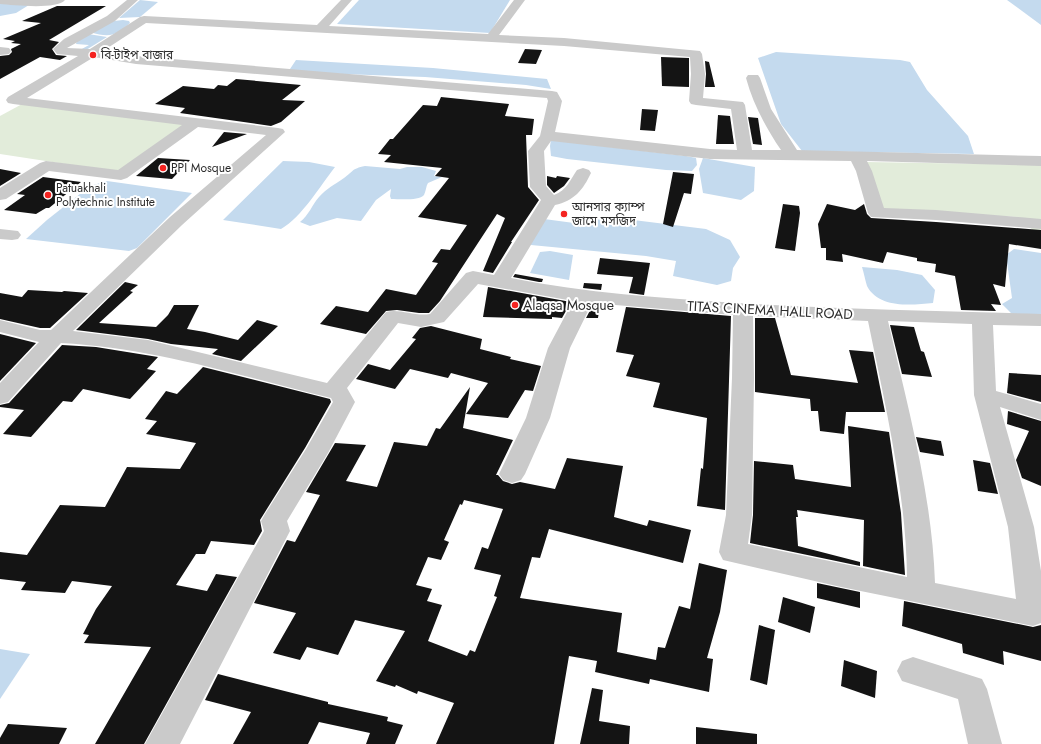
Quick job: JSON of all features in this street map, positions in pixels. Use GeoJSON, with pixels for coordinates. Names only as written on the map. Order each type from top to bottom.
{"type":"FeatureCollection","features":[{"type":"Feature","properties":{"kind":"street"},"geometry":{"type":"LineString","coordinates":[[0,1],[34,4],[60,0]]}},
{"type":"Feature","properties":{"kind":"street"},"geometry":{"type":"LineString","coordinates":[[133,0],[116,16],[90,31],[68,41],[59,49],[61,51],[92,53],[136,60],[552,95],[554,101],[547,136],[536,151],[538,187],[550,200],[558,200],[572,192],[583,173]]}},
{"type":"Feature","properties":{"kind":"street"},"geometry":{"type":"LineString","coordinates":[[320,29],[347,0]]}},
{"type":"Feature","properties":{"kind":"street"},"geometry":{"type":"LineString","coordinates":[[491,38],[520,0]]}},
{"type":"Feature","properties":{"kind":"street"},"geometry":{"type":"LineString","coordinates":[[7,103],[92,53],[144,19],[564,42],[696,54],[698,74],[696,101],[738,105],[745,155]]}},
{"type":"Feature","properties":{"kind":"street"},"geometry":{"type":"LineString","coordinates":[[753,78],[758,96],[777,135],[792,156]]}},
{"type":"Feature","properties":{"kind":"street"},"geometry":{"type":"LineString","coordinates":[[0,397],[56,336],[176,221],[278,132],[7,103]]}},
{"type":"Feature","properties":{"kind":"street"},"geometry":{"type":"LineString","coordinates":[[0,195],[46,166],[121,175],[195,122]]}},
{"type":"Feature","properties":{"kind":"street"},"geometry":{"type":"LineString","coordinates":[[547,136],[710,154],[1041,161]]}},
{"type":"Feature","properties":{"kind":"street"},"geometry":{"type":"LineString","coordinates":[[857,157],[864,171],[877,213],[936,215],[1041,224]]}},
{"type":"Feature","properties":{"kind":"street"},"geometry":{"type":"LineString","coordinates":[[500,281],[550,200]]}},
{"type":"Feature","properties":{"kind":"street","name":"TITAS CINEMA HALL ROAD"},"geometry":{"type":"LineString","coordinates":[[332,391],[393,316],[422,321],[437,318],[473,277],[585,297],[743,310],[878,316],[1041,320]]}},
{"type":"Feature","properties":{"kind":"street"},"geometry":{"type":"LineString","coordinates":[[512,474],[538,418],[559,348],[585,297]]}},
{"type":"Feature","properties":{"kind":"street"},"geometry":{"type":"LineString","coordinates":[[743,310],[743,378],[739,515],[733,552],[842,576],[1033,614],[1021,527],[986,395],[982,318]]}},
{"type":"Feature","properties":{"kind":"street"},"geometry":{"type":"LineString","coordinates":[[878,316],[906,450],[920,548],[921,591]]}},
{"type":"Feature","properties":{"kind":"street"},"geometry":{"type":"LineString","coordinates":[[0,326],[40,336],[91,338],[160,348],[287,381],[340,393],[344,402],[316,453],[274,521],[277,531],[162,744]]}},
{"type":"Feature","properties":{"kind":"street"},"geometry":{"type":"LineString","coordinates":[[986,395],[1041,412]]}},
{"type":"Feature","properties":{"kind":"street"},"geometry":{"type":"LineString","coordinates":[[913,671],[971,689],[985,744]]}},
{"type":"Feature","properties":{"kind":"green space"},"geometry":{"type":"Polygon","coordinates":[[[24,103],[185,124],[118,172],[0,154],[0,116],[24,103]]]}},
{"type":"Feature","properties":{"kind":"green space"},"geometry":{"type":"Polygon","coordinates":[[[866,162],[1041,165],[1041,238],[1019,217],[883,210],[866,162]]]}},
{"type":"Feature","properties":{"kind":"water"},"geometry":{"type":"Polygon","coordinates":[[[140,0],[158,2],[140,17],[119,18],[140,0]]]}},
{"type":"Feature","properties":{"kind":"water"},"geometry":{"type":"Polygon","coordinates":[[[359,0],[510,0],[490,33],[337,24],[359,0]]]}},
{"type":"Feature","properties":{"kind":"water"},"geometry":{"type":"Polygon","coordinates":[[[1007,0],[1041,0],[1041,25],[1007,0]]]}},
{"type":"Feature","properties":{"kind":"water"},"geometry":{"type":"Polygon","coordinates":[[[0,3],[29,5],[16,13],[0,16],[0,3]]]}},
{"type":"Feature","properties":{"kind":"water"},"geometry":{"type":"Polygon","coordinates":[[[114,21],[129,21],[130,23],[112,35],[103,35],[90,32],[114,21]]]}},
{"type":"Feature","properties":{"kind":"water"},"geometry":{"type":"Polygon","coordinates":[[[88,34],[107,37],[86,50],[80,50],[89,45],[76,44],[77,41],[88,34]]]}},
{"type":"Feature","properties":{"kind":"water"},"geometry":{"type":"Polygon","coordinates":[[[776,52],[900,60],[910,62],[927,90],[968,136],[974,154],[802,151],[781,124],[758,58],[776,52]]]}},
{"type":"Feature","properties":{"kind":"water"},"geometry":{"type":"Polygon","coordinates":[[[296,60],[433,68],[547,79],[551,89],[526,85],[425,77],[288,72],[296,60]]]}},
{"type":"Feature","properties":{"kind":"water"},"geometry":{"type":"Polygon","coordinates":[[[551,140],[686,156],[696,158],[697,165],[692,171],[666,170],[567,159],[551,156],[551,140]]]}},
{"type":"Feature","properties":{"kind":"water"},"geometry":{"type":"Polygon","coordinates":[[[703,158],[755,167],[754,191],[741,200],[703,193],[699,169],[703,158]]]}},
{"type":"Feature","properties":{"kind":"water"},"geometry":{"type":"Polygon","coordinates":[[[283,161],[309,162],[335,167],[310,201],[289,224],[281,229],[223,220],[283,161]]]}},
{"type":"Feature","properties":{"kind":"water"},"geometry":{"type":"Polygon","coordinates":[[[365,166],[400,169],[407,167],[422,167],[436,171],[434,176],[442,177],[428,183],[424,195],[418,198],[391,199],[391,189],[376,200],[361,221],[337,218],[310,226],[300,222],[325,191],[355,169],[365,166]]]}},
{"type":"Feature","properties":{"kind":"water"},"geometry":{"type":"Polygon","coordinates":[[[107,181],[192,193],[137,248],[129,251],[26,239],[47,220],[90,186],[107,181]]]}},
{"type":"Feature","properties":{"kind":"water"},"geometry":{"type":"Polygon","coordinates":[[[609,217],[706,229],[730,240],[740,257],[733,268],[731,281],[717,285],[673,276],[676,261],[646,256],[531,245],[530,241],[544,219],[574,223],[583,220],[609,217]]]}},
{"type":"Feature","properties":{"kind":"water"},"geometry":{"type":"Polygon","coordinates":[[[1014,249],[1041,253],[1041,315],[1014,316],[1002,304],[1012,298],[1006,255],[1014,249]]]}},
{"type":"Feature","properties":{"kind":"water"},"geometry":{"type":"Polygon","coordinates":[[[550,251],[573,255],[569,280],[530,273],[540,252],[550,251]]]}},
{"type":"Feature","properties":{"kind":"water"},"geometry":{"type":"Polygon","coordinates":[[[862,267],[897,270],[922,275],[935,290],[933,303],[906,305],[879,299],[867,286],[862,267]]]}},
{"type":"Feature","properties":{"kind":"water"},"geometry":{"type":"Polygon","coordinates":[[[0,649],[30,654],[0,699],[0,649]]]}},
{"type":"Feature","properties":{"kind":"building"},"geometry":{"type":"Polygon","coordinates":[[[57,6],[106,6],[49,40],[59,42],[52,49],[56,55],[67,56],[60,60],[40,57],[0,79],[0,56],[9,55],[12,52],[11,49],[21,44],[11,43],[15,41],[3,39],[41,23],[22,21],[57,6]]]}},
{"type":"Feature","properties":{"kind":"building"},"geometry":{"type":"Polygon","coordinates":[[[525,49],[542,50],[536,64],[518,63],[525,49]]]}},
{"type":"Feature","properties":{"kind":"building"},"geometry":{"type":"Polygon","coordinates":[[[661,57],[689,58],[689,87],[662,86],[661,57]]]}},
{"type":"Feature","properties":{"kind":"building"},"geometry":{"type":"Polygon","coordinates":[[[705,61],[709,62],[715,87],[705,87],[705,61]]]}},
{"type":"Feature","properties":{"kind":"building"},"geometry":{"type":"Polygon","coordinates":[[[236,79],[301,85],[282,100],[305,101],[281,122],[271,126],[180,113],[185,108],[155,104],[183,86],[214,89],[218,85],[227,86],[236,79]]]}},
{"type":"Feature","properties":{"kind":"building"},"geometry":{"type":"Polygon","coordinates":[[[441,97],[509,104],[505,116],[534,119],[532,135],[526,135],[528,187],[539,200],[511,242],[493,273],[483,271],[505,218],[497,214],[440,301],[429,313],[397,310],[386,311],[366,334],[320,324],[336,306],[368,312],[386,289],[416,295],[438,263],[432,262],[441,249],[450,250],[467,225],[418,217],[449,178],[435,176],[442,168],[384,162],[391,155],[378,154],[390,139],[393,139],[423,105],[437,106],[441,97]]]}},
{"type":"Feature","properties":{"kind":"building"},"geometry":{"type":"Polygon","coordinates":[[[642,109],[658,110],[655,131],[640,130],[642,109]]]}},
{"type":"Feature","properties":{"kind":"building"},"geometry":{"type":"Polygon","coordinates":[[[718,115],[730,116],[734,144],[716,144],[718,115]]]}},
{"type":"Feature","properties":{"kind":"building"},"geometry":{"type":"Polygon","coordinates":[[[748,117],[758,118],[762,145],[753,144],[748,117]]]}},
{"type":"Feature","properties":{"kind":"building"},"geometry":{"type":"Polygon","coordinates":[[[224,132],[247,134],[212,147],[224,132]]]}},
{"type":"Feature","properties":{"kind":"building","name":"PPI Mosque"},"geometry":{"type":"Polygon","coordinates":[[[158,158],[190,160],[172,179],[136,176],[158,158]]]}},
{"type":"Feature","properties":{"kind":"building"},"geometry":{"type":"Polygon","coordinates":[[[0,169],[21,173],[0,186],[0,169]]]}},
{"type":"Feature","properties":{"kind":"building"},"geometry":{"type":"Polygon","coordinates":[[[673,172],[694,174],[691,194],[684,193],[673,227],[663,224],[673,172]]]}},
{"type":"Feature","properties":{"kind":"building"},"geometry":{"type":"Polygon","coordinates":[[[547,176],[556,178],[557,176],[570,178],[564,186],[554,193],[547,185],[547,176]]]}},
{"type":"Feature","properties":{"kind":"building","name":"Patuakhali Polytechnic Institute"},"geometry":{"type":"Polygon","coordinates":[[[43,177],[81,182],[49,208],[46,208],[36,214],[4,210],[25,195],[17,194],[43,177]]]}},
{"type":"Feature","properties":{"kind":"building"},"geometry":{"type":"Polygon","coordinates":[[[783,204],[799,206],[800,213],[795,251],[775,248],[783,204]]]}},
{"type":"Feature","properties":{"kind":"building"},"geometry":{"type":"Polygon","coordinates":[[[827,204],[855,210],[864,204],[867,214],[871,218],[1041,230],[1041,249],[1009,244],[1005,287],[993,284],[1001,305],[991,304],[996,311],[961,310],[955,276],[935,272],[936,264],[917,261],[917,258],[887,252],[883,263],[842,254],[843,262],[826,260],[826,248],[821,248],[818,224],[827,204]]]}},
{"type":"Feature","properties":{"kind":"building"},"geometry":{"type":"Polygon","coordinates":[[[600,258],[650,263],[644,295],[629,293],[633,277],[597,274],[600,258]]]}},
{"type":"Feature","properties":{"kind":"building"},"geometry":{"type":"Polygon","coordinates":[[[515,274],[543,279],[542,282],[539,282],[513,277],[515,274]]]}},
{"type":"Feature","properties":{"kind":"building"},"geometry":{"type":"Polygon","coordinates":[[[125,282],[138,285],[130,291],[133,292],[99,323],[156,327],[168,315],[174,305],[199,305],[187,329],[238,340],[257,320],[278,326],[241,361],[212,354],[218,349],[171,344],[148,339],[76,330],[125,282]]]}},
{"type":"Feature","properties":{"kind":"building"},"geometry":{"type":"Polygon","coordinates":[[[584,283],[602,284],[601,290],[583,288],[584,283]]]}},
{"type":"Feature","properties":{"kind":"building"},"geometry":{"type":"Polygon","coordinates":[[[488,287],[571,302],[562,318],[483,317],[488,287]]]}},
{"type":"Feature","properties":{"kind":"building"},"geometry":{"type":"Polygon","coordinates":[[[28,290],[88,293],[50,328],[40,328],[0,319],[0,293],[22,297],[28,290]]]}},
{"type":"Feature","properties":{"kind":"building"},"geometry":{"type":"Polygon","coordinates":[[[593,305],[600,305],[598,318],[586,318],[593,305]]]}},
{"type":"Feature","properties":{"kind":"building"},"geometry":{"type":"Polygon","coordinates":[[[626,307],[731,316],[725,510],[697,506],[701,468],[703,469],[707,418],[653,407],[660,383],[626,376],[634,355],[616,352],[626,307]]]}},
{"type":"Feature","properties":{"kind":"building"},"geometry":{"type":"Polygon","coordinates":[[[755,318],[775,318],[791,375],[858,383],[849,350],[873,352],[885,412],[846,412],[844,434],[820,431],[818,411],[811,411],[810,399],[755,392],[755,318]]]}},
{"type":"Feature","properties":{"kind":"building"},"geometry":{"type":"Polygon","coordinates":[[[890,325],[914,327],[921,351],[924,352],[932,377],[902,374],[890,325]]]}},
{"type":"Feature","properties":{"kind":"building"},"geometry":{"type":"Polygon","coordinates":[[[431,326],[482,339],[480,349],[511,357],[510,359],[541,366],[533,391],[525,390],[508,418],[466,414],[488,383],[451,373],[448,378],[410,369],[395,389],[356,379],[368,364],[390,370],[416,339],[412,338],[420,328],[431,326]]]}},
{"type":"Feature","properties":{"kind":"building"},"geometry":{"type":"Polygon","coordinates":[[[0,334],[36,343],[0,381],[0,334]]]}},
{"type":"Feature","properties":{"kind":"building"},"geometry":{"type":"Polygon","coordinates":[[[62,345],[96,347],[158,357],[147,369],[156,371],[130,399],[83,389],[72,402],[63,401],[31,437],[3,434],[24,410],[0,407],[0,405],[9,403],[62,345]]]}},
{"type":"Feature","properties":{"kind":"building"},"geometry":{"type":"Polygon","coordinates":[[[203,367],[330,399],[331,402],[305,448],[260,520],[262,531],[254,545],[211,541],[205,554],[196,554],[176,585],[207,591],[216,574],[237,577],[144,744],[95,744],[151,647],[84,643],[89,635],[83,634],[96,609],[112,586],[72,581],[65,593],[21,590],[26,582],[0,579],[0,552],[27,555],[60,505],[105,507],[127,467],[180,469],[196,443],[146,434],[157,421],[145,419],[166,391],[177,394],[203,367]]]}},
{"type":"Feature","properties":{"kind":"building"},"geometry":{"type":"Polygon","coordinates":[[[1009,373],[1041,375],[1041,402],[1007,393],[1009,373]]]}},
{"type":"Feature","properties":{"kind":"building"},"geometry":{"type":"Polygon","coordinates":[[[470,387],[463,428],[513,440],[496,475],[498,475],[503,481],[512,484],[520,482],[555,489],[567,458],[623,466],[614,517],[647,526],[649,520],[691,530],[683,563],[549,529],[540,558],[532,557],[520,598],[622,613],[617,652],[656,660],[658,647],[665,648],[679,606],[690,609],[699,563],[727,570],[720,612],[707,658],[713,659],[709,692],[650,679],[649,684],[595,672],[597,661],[569,656],[554,744],[436,744],[454,703],[418,691],[417,694],[396,685],[395,687],[376,681],[405,631],[355,620],[338,655],[307,647],[300,660],[273,653],[296,613],[254,603],[287,540],[295,542],[320,495],[306,492],[335,443],[366,445],[346,481],[377,487],[394,442],[427,446],[436,428],[440,429],[470,387]],[[464,500],[462,505],[460,504],[444,540],[449,542],[441,560],[428,557],[416,585],[432,589],[427,601],[442,605],[428,641],[467,656],[470,650],[475,652],[497,597],[494,596],[501,575],[474,569],[482,547],[488,549],[503,509],[464,500]]]}},
{"type":"Feature","properties":{"kind":"building"},"geometry":{"type":"Polygon","coordinates":[[[1008,411],[1041,421],[1041,486],[1022,478],[1016,460],[1029,431],[1007,424],[1008,411]]]}},
{"type":"Feature","properties":{"kind":"building"},"geometry":{"type":"Polygon","coordinates":[[[848,426],[889,432],[901,513],[905,575],[863,566],[864,520],[797,510],[798,517],[796,517],[798,546],[860,562],[860,566],[750,543],[753,515],[754,461],[793,465],[795,479],[851,487],[848,426]]]}},
{"type":"Feature","properties":{"kind":"building"},"geometry":{"type":"Polygon","coordinates":[[[916,437],[941,441],[944,456],[920,452],[916,437]]]}},
{"type":"Feature","properties":{"kind":"building"},"geometry":{"type":"Polygon","coordinates":[[[973,460],[990,463],[998,494],[978,491],[973,460]]]}},
{"type":"Feature","properties":{"kind":"building"},"geometry":{"type":"Polygon","coordinates":[[[817,583],[860,592],[860,608],[817,598],[817,583]]]}},
{"type":"Feature","properties":{"kind":"building"},"geometry":{"type":"Polygon","coordinates":[[[783,597],[815,607],[810,633],[778,622],[783,597]]]}},
{"type":"Feature","properties":{"kind":"building"},"geometry":{"type":"Polygon","coordinates":[[[904,601],[1033,627],[1041,625],[1041,661],[1003,651],[1004,665],[963,653],[962,644],[902,626],[904,601]]]}},
{"type":"Feature","properties":{"kind":"building"},"geometry":{"type":"Polygon","coordinates":[[[759,625],[775,630],[767,685],[750,680],[759,625]]]}},
{"type":"Feature","properties":{"kind":"building"},"geometry":{"type":"Polygon","coordinates":[[[844,660],[877,671],[875,698],[841,686],[844,660]]]}},
{"type":"Feature","properties":{"kind":"building"},"geometry":{"type":"Polygon","coordinates":[[[218,674],[328,702],[328,704],[388,717],[387,721],[403,725],[395,744],[366,744],[370,733],[319,722],[308,744],[233,744],[251,712],[205,700],[218,674]]]}},
{"type":"Feature","properties":{"kind":"building"},"geometry":{"type":"Polygon","coordinates":[[[592,688],[603,690],[599,721],[630,726],[629,744],[580,744],[592,688]]]}},
{"type":"Feature","properties":{"kind":"building"},"geometry":{"type":"Polygon","coordinates":[[[8,724],[67,728],[59,744],[0,744],[0,738],[8,724]]]}},
{"type":"Feature","properties":{"kind":"building"},"geometry":{"type":"Polygon","coordinates":[[[696,727],[757,734],[757,744],[696,744],[696,727]]]}},
{"type":"Feature","properties":{"kind":"place","name":"বি-টাইপ বাজার"},"geometry":{"type":"Point","coordinates":[93,55]}},
{"type":"Feature","properties":{"kind":"place","name":"PPI Mosque"},"geometry":{"type":"Point","coordinates":[163,168]}},
{"type":"Feature","properties":{"kind":"place","name":"Patuakhali Polytechnic Institute"},"geometry":{"type":"Point","coordinates":[48,195]}},
{"type":"Feature","properties":{"kind":"place","name":"আনসার ক্যাম্প জামে মসজিদ"},"geometry":{"type":"Point","coordinates":[564,214]}},
{"type":"Feature","properties":{"kind":"place","name":"Alaqsa Mosque"},"geometry":{"type":"Point","coordinates":[515,305]}}]}
